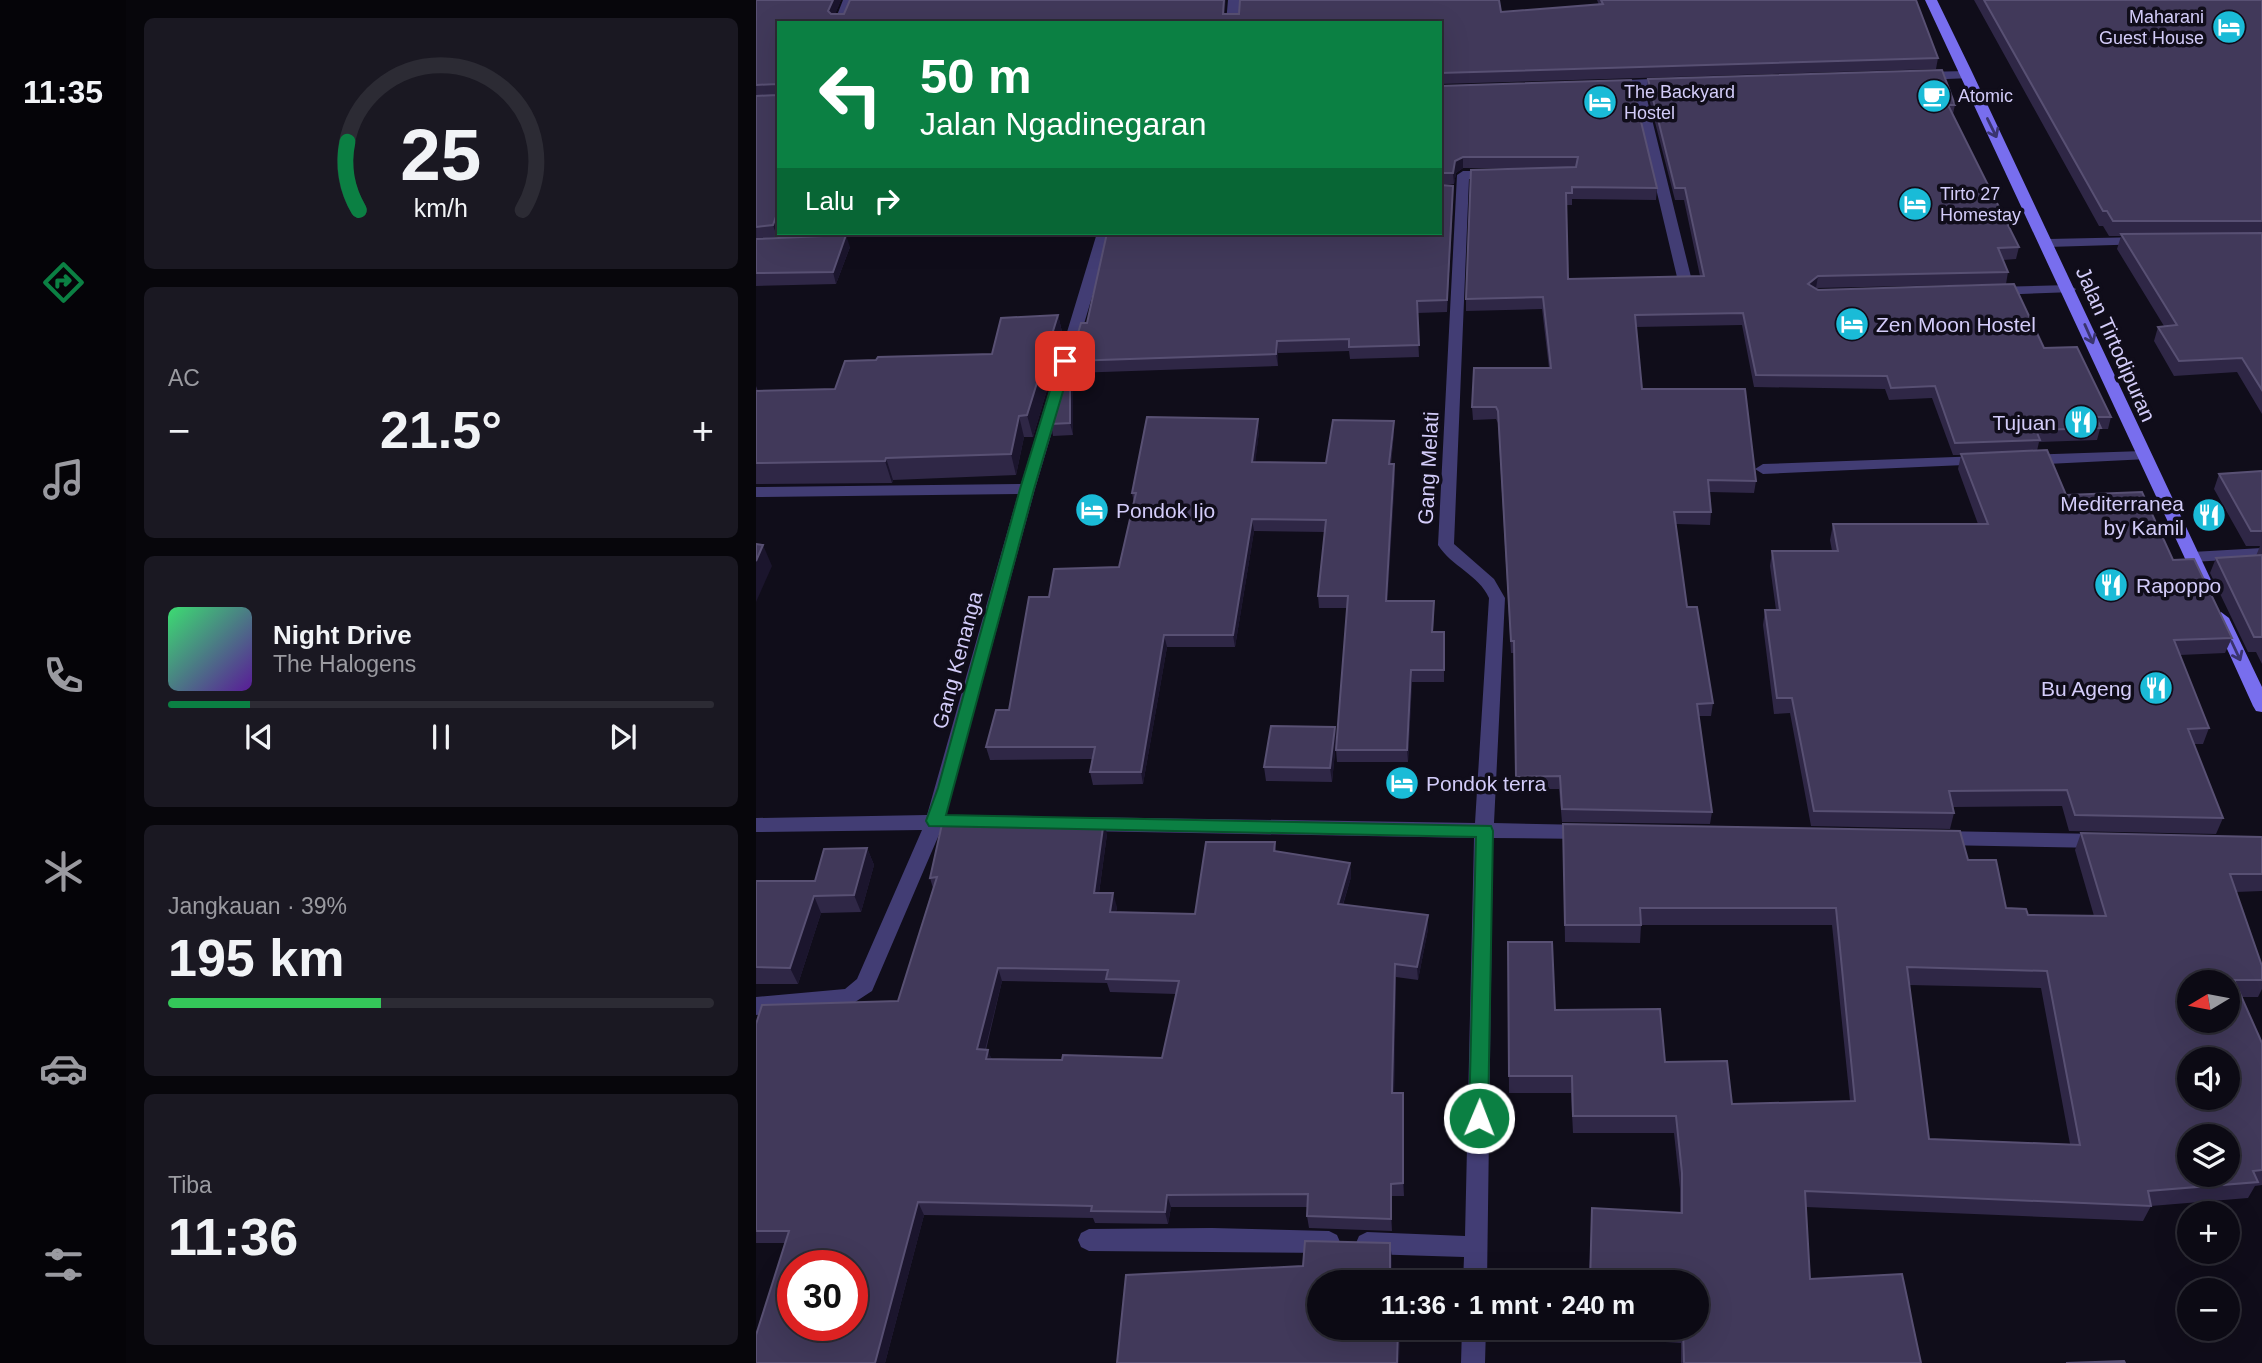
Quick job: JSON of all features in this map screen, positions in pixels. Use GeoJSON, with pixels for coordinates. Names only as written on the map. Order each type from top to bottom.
{"type":"FeatureCollection","features":[{"type":"Feature","properties":{"kind":"street"},"geometry":{"type":"LineString","coordinates":[[841,21],[849,0]]}},
{"type":"Feature","properties":{"kind":"street"},"geometry":{"type":"LineString","coordinates":[[1232,21],[1234,0]]}},
{"type":"Feature","properties":{"kind":"street","name":"Jalan Tirtodipuran"},"geometry":{"type":"LineString","coordinates":[[1931,0],[2048,243],[2143,456],[2262,706]]}},
{"type":"Feature","properties":{"kind":"street"},"geometry":{"type":"LineString","coordinates":[[1912,76],[1967,75]]}},
{"type":"Feature","properties":{"kind":"street"},"geometry":{"type":"LineString","coordinates":[[1599,86],[1678,82]]}},
{"type":"Feature","properties":{"kind":"street"},"geometry":{"type":"LineString","coordinates":[[1637,83],[1684,277]]}},
{"type":"Feature","properties":{"kind":"street","name":"Gang Melati"},"geometry":{"type":"LineString","coordinates":[[1475,1270],[1485,831],[1497,598],[1490,585],[1457,560],[1446,545],[1457,191],[1463,175],[1504,174]]}},
{"type":"Feature","properties":{"kind":"street","name":"Gang Kenanga"},"geometry":{"type":"LineString","coordinates":[[756,1006],[849,997],[865,985],[935,821],[946,788],[1027,489],[1103,235]]}},
{"type":"Feature","properties":{"kind":"street"},"geometry":{"type":"LineString","coordinates":[[2048,243],[2158,241]]}},
{"type":"Feature","properties":{"kind":"street"},"geometry":{"type":"LineString","coordinates":[[1976,291],[2069,289]]}},
{"type":"Feature","properties":{"kind":"street"},"geometry":{"type":"LineString","coordinates":[[1763,469],[2143,456]]}},
{"type":"Feature","properties":{"kind":"street"},"geometry":{"type":"LineString","coordinates":[[756,492],[1027,489]]}},
{"type":"Feature","properties":{"kind":"street"},"geometry":{"type":"LineString","coordinates":[[2192,557],[2262,553]]}},
{"type":"Feature","properties":{"kind":"street"},"geometry":{"type":"LineString","coordinates":[[756,825],[935,821],[1609,833]]}},
{"type":"Feature","properties":{"kind":"street"},"geometry":{"type":"LineString","coordinates":[[1915,838],[2123,841]]}},
{"type":"Feature","properties":{"kind":"street"},"geometry":{"type":"LineString","coordinates":[[1089,1240],[1212,1239],[1476,1247]]}},
{"type":"Feature","properties":{"kind":"street"},"geometry":{"type":"LineString","coordinates":[[1474,1340],[1474,1363]]}},
{"type":"Feature","properties":{"kind":"building"},"geometry":{"type":"Polygon","coordinates":[[[756,0],[833,0],[828,11],[831,14],[844,14],[850,0],[1224,0],[1223,14],[1239,14],[1240,0],[1499,0],[1501,12],[1603,4],[1601,0],[1916,0],[1938,58],[1442,73],[1442,21],[777,21],[777,84],[756,85],[756,0]]]}},
{"type":"Feature","properties":{"kind":"building"},"geometry":{"type":"Polygon","coordinates":[[[1984,0],[2262,0],[2262,221],[2113,221],[2107,211],[2103,211],[1984,0]]]}},
{"type":"Feature","properties":{"kind":"building"},"geometry":{"type":"Polygon","coordinates":[[[1942,70],[1955,105],[1948,105],[2019,247],[1998,248],[2008,272],[1818,276],[1808,284],[1818,290],[2014,284],[2044,348],[2077,347],[2111,417],[2096,417],[2101,428],[2036,430],[2040,440],[1955,443],[1935,386],[1891,388],[1887,376],[1756,375],[1743,313],[1635,315],[1642,389],[1745,389],[1756,481],[1708,480],[1711,512],[1674,512],[1687,607],[1697,607],[1713,703],[1697,704],[1712,812],[1562,809],[1560,776],[1516,777],[1514,641],[1511,641],[1498,411],[1496,407],[1472,407],[1474,368],[1551,368],[1543,297],[1466,299],[1471,170],[1576,167],[1578,157],[1463,157],[1455,161],[1453,173],[1442,173],[1442,86],[1631,80],[1657,188],[1572,187],[1572,193],[1566,193],[1568,279],[1704,276],[1685,188],[1675,188],[1648,79],[1942,70]]]}},
{"type":"Feature","properties":{"kind":"building"},"geometry":{"type":"Polygon","coordinates":[[[777,95],[777,214],[773,225],[756,227],[756,96],[777,95]]]}},
{"type":"Feature","properties":{"kind":"building"},"geometry":{"type":"Polygon","coordinates":[[[1442,185],[1453,186],[1447,300],[1417,301],[1419,345],[1349,347],[1349,339],[1277,341],[1276,354],[1070,361],[1070,423],[1051,424],[1081,323],[1087,323],[1107,235],[1442,235],[1442,185]]]}},
{"type":"Feature","properties":{"kind":"building"},"geometry":{"type":"Polygon","coordinates":[[[2262,233],[2262,390],[2242,358],[2179,361],[2158,327],[2177,325],[2121,234],[2262,233]]]}},
{"type":"Feature","properties":{"kind":"building"},"geometry":{"type":"Polygon","coordinates":[[[846,235],[833,272],[756,273],[756,239],[846,235]]]}},
{"type":"Feature","properties":{"kind":"building"},"geometry":{"type":"Polygon","coordinates":[[[1058,315],[1027,415],[1019,416],[1011,454],[886,458],[885,461],[756,463],[756,391],[835,389],[845,361],[876,360],[878,357],[992,354],[1001,318],[1058,315]]]}},
{"type":"Feature","properties":{"kind":"building"},"geometry":{"type":"Polygon","coordinates":[[[1147,417],[1258,419],[1252,462],[1326,463],[1333,420],[1394,421],[1389,464],[1394,464],[1386,601],[1434,601],[1432,632],[1444,632],[1444,670],[1411,670],[1407,750],[1336,750],[1348,596],[1318,596],[1326,520],[1252,519],[1233,635],[1164,635],[1141,772],[1090,772],[1095,747],[986,747],[996,710],[1009,710],[1029,597],[1049,597],[1054,569],[1119,567],[1136,493],[1132,493],[1147,417]]]}},
{"type":"Feature","properties":{"kind":"building"},"geometry":{"type":"Polygon","coordinates":[[[2047,450],[2066,495],[2142,492],[2173,560],[2194,559],[2232,638],[2174,640],[2209,728],[2188,729],[2223,818],[2075,815],[2067,790],[1949,791],[1954,813],[1814,811],[1792,698],[1777,698],[1765,610],[1780,610],[1772,551],[1838,551],[1833,524],[1988,524],[1961,454],[2047,450]]]}},
{"type":"Feature","properties":{"kind":"building"},"geometry":{"type":"Polygon","coordinates":[[[2262,471],[2262,531],[2251,531],[2219,474],[2262,471]]]}},
{"type":"Feature","properties":{"kind":"building"},"geometry":{"type":"Polygon","coordinates":[[[756,544],[763,545],[756,561],[756,544]]]}},
{"type":"Feature","properties":{"kind":"building"},"geometry":{"type":"Polygon","coordinates":[[[2262,555],[2262,637],[2254,637],[2216,558],[2262,555]]]}},
{"type":"Feature","properties":{"kind":"building"},"geometry":{"type":"Polygon","coordinates":[[[1271,726],[1335,727],[1330,768],[1264,767],[1271,726]]]}},
{"type":"Feature","properties":{"kind":"building"},"geometry":{"type":"Polygon","coordinates":[[[1104,820],[1094,893],[1113,893],[1110,912],[1195,914],[1206,842],[1275,842],[1274,851],[1350,863],[1338,904],[1428,915],[1417,967],[1395,964],[1392,1093],[1403,1093],[1403,1183],[1391,1184],[1391,1219],[1307,1216],[1308,1194],[1167,1195],[1165,1212],[1091,1211],[1092,1206],[918,1202],[875,1363],[756,1363],[756,1335],[777,1269],[777,1341],[868,1341],[868,1250],[783,1250],[789,1231],[756,1231],[756,1024],[762,1005],[898,1001],[937,877],[930,878],[942,824],[1104,820]],[[998,968],[977,1049],[988,1050],[986,1059],[1062,1060],[1063,1055],[1162,1058],[1179,981],[1106,979],[1108,970],[998,968]]]}},
{"type":"Feature","properties":{"kind":"building"},"geometry":{"type":"Polygon","coordinates":[[[1563,824],[1960,831],[1968,860],[1996,860],[2006,908],[2026,909],[2028,915],[2106,916],[2081,833],[2262,837],[2262,874],[2230,874],[2262,966],[2262,980],[2240,980],[2240,970],[2177,970],[2177,1033],[2240,1033],[2240,994],[2262,1043],[2262,1170],[2253,1171],[2258,1182],[2240,1183],[2240,1124],[2177,1124],[2177,1187],[2197,1187],[2148,1191],[2151,1206],[1805,1191],[1810,1279],[1902,1274],[1921,1363],[1684,1363],[1683,1340],[1709,1340],[1709,1270],[1590,1270],[1592,1208],[1682,1213],[1682,1173],[1676,1116],[1573,1116],[1572,1076],[1509,1076],[1508,942],[1552,942],[1555,1010],[1660,1009],[1665,1062],[1727,1061],[1732,1104],[1855,1101],[1836,908],[1640,908],[1641,925],[1565,925],[1563,824]],[[1907,967],[1929,1139],[2080,1145],[2047,971],[1907,967]]]}},
{"type":"Feature","properties":{"kind":"building"},"geometry":{"type":"Polygon","coordinates":[[[867,848],[854,895],[814,896],[790,968],[756,967],[756,881],[815,881],[824,849],[867,848]]]}},
{"type":"Feature","properties":{"kind":"building"},"geometry":{"type":"Polygon","coordinates":[[[1305,1241],[1390,1243],[1390,1270],[1307,1270],[1307,1340],[1398,1340],[1397,1363],[1117,1363],[1126,1275],[1303,1266],[1305,1241]]]}},
{"type":"Feature","properties":{"kind":"building"},"geometry":{"type":"Polygon","coordinates":[[[2124,1361],[2125,1363],[2066,1363],[2124,1361]]]}},
{"type":"Feature","properties":{"kind":"place","name":"Maharani Guest House"},"geometry":{"type":"Point","coordinates":[2229,27]}},
{"type":"Feature","properties":{"kind":"place","name":"Atomic"},"geometry":{"type":"Point","coordinates":[1934,96]}},
{"type":"Feature","properties":{"kind":"place","name":"The Backyard Hostel"},"geometry":{"type":"Point","coordinates":[1600,102]}},
{"type":"Feature","properties":{"kind":"place","name":"Tirto 27 Homestay"},"geometry":{"type":"Point","coordinates":[1915,204]}},
{"type":"Feature","properties":{"kind":"place","name":"Zen Moon Hostel"},"geometry":{"type":"Point","coordinates":[1852,324]}},
{"type":"Feature","properties":{"kind":"place","name":"Tujuan"},"geometry":{"type":"Point","coordinates":[2081,422]}},
{"type":"Feature","properties":{"kind":"place","name":"Pondok Ijo"},"geometry":{"type":"Point","coordinates":[1092,510]}},
{"type":"Feature","properties":{"kind":"place","name":"Mediterranea by Kamil"},"geometry":{"type":"Point","coordinates":[2209,515]}},
{"type":"Feature","properties":{"kind":"place","name":"Rapoppo"},"geometry":{"type":"Point","coordinates":[2111,585]}},
{"type":"Feature","properties":{"kind":"place","name":"Bu Ageng"},"geometry":{"type":"Point","coordinates":[2156,688]}},
{"type":"Feature","properties":{"kind":"place","name":"Pondok terra"},"geometry":{"type":"Point","coordinates":[1402,783]}},
{"type":"Feature","properties":{"kind":"route"},"geometry":{"type":"LineString","coordinates":[[1065,361],[935,821],[1485,831],[1479,1118]]}}]}
